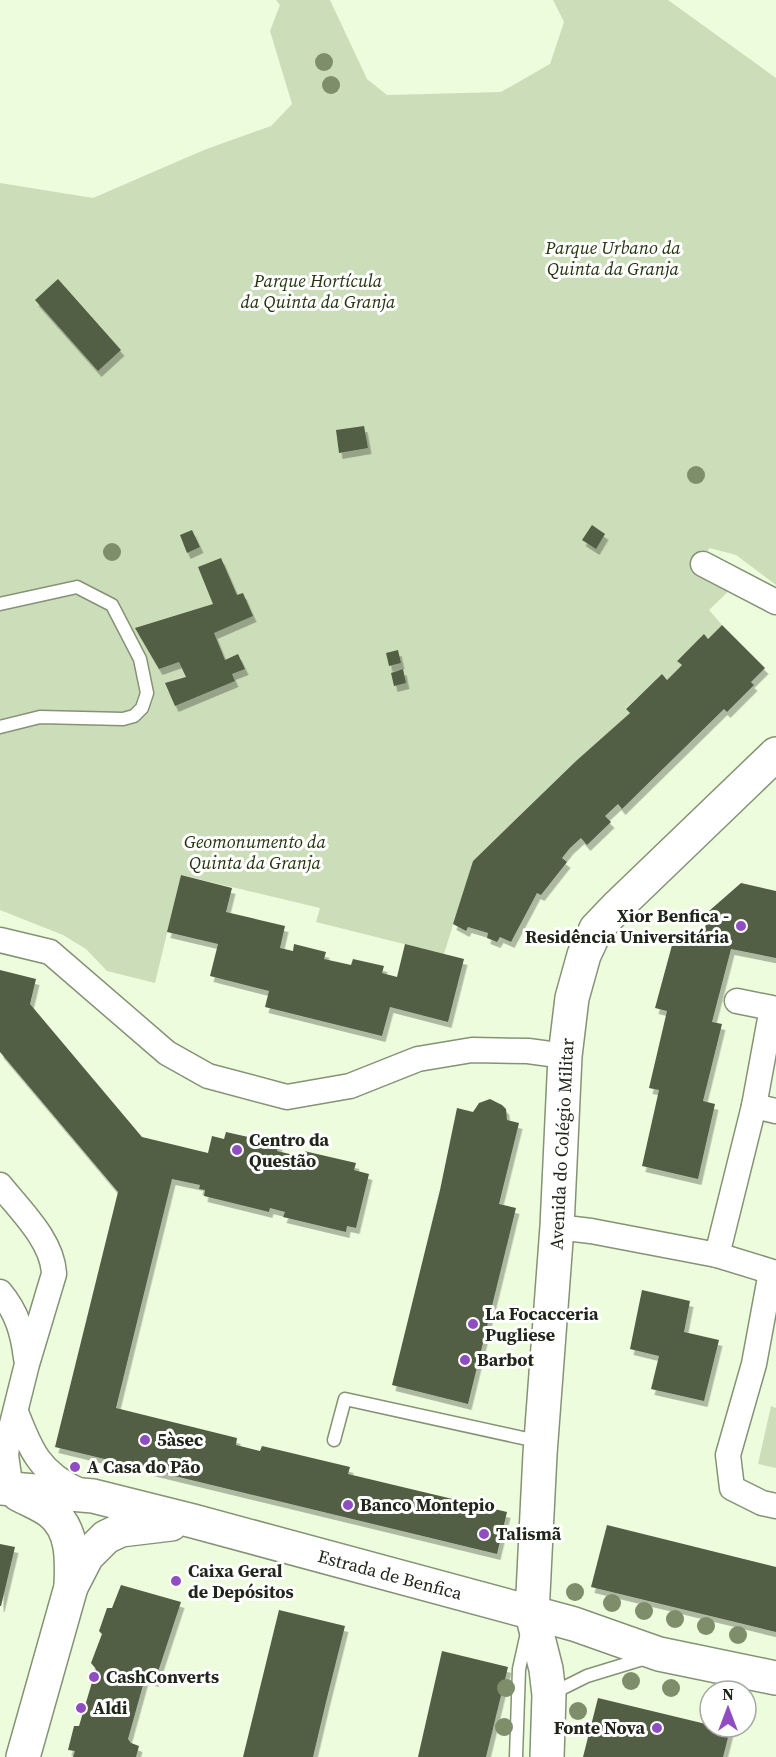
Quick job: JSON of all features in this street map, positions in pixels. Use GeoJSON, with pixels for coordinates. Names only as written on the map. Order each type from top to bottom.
{"type":"FeatureCollection","features":[{"type":"Feature","properties":{"kind":"street"},"geometry":{"type":"LineString","coordinates":[[704,564],[776,602]]}},
{"type":"Feature","properties":{"kind":"street","name":"Avenida do Colégio Militar"},"geometry":{"type":"LineString","coordinates":[[547,1757],[549,1695],[546,1669],[532,1614],[541,1442],[557,1227],[565,1056],[572,998],[584,955],[596,929],[616,907],[776,754]]}},
{"type":"Feature","properties":{"kind":"street"},"geometry":{"type":"LineString","coordinates":[[0,940],[50,952],[167,1053],[208,1076],[287,1096],[350,1086],[418,1059],[472,1050],[528,1051],[565,1056]]}},
{"type":"Feature","properties":{"kind":"street"},"geometry":{"type":"LineString","coordinates":[[717,1255],[765,1108],[772,1008],[737,1001]]}},
{"type":"Feature","properties":{"kind":"street"},"geometry":{"type":"LineString","coordinates":[[0,1185],[49,1249],[54,1262],[54,1274],[27,1364],[6,1455],[5,1489],[51,1512],[63,1525],[69,1541],[72,1560],[71,1587]]}},
{"type":"Feature","properties":{"kind":"street"},"geometry":{"type":"LineString","coordinates":[[557,1227],[591,1231],[717,1255],[774,1272],[754,1364],[728,1455],[732,1488],[762,1503],[776,1506]]}},
{"type":"Feature","properties":{"kind":"street"},"geometry":{"type":"LineString","coordinates":[[2,1294],[15,1298],[34,1295],[51,1284]]}},
{"type":"Feature","properties":{"kind":"street"},"geometry":{"type":"LineString","coordinates":[[2,1294],[17,1316],[27,1364]]}},
{"type":"Feature","properties":{"kind":"street"},"geometry":{"type":"LineString","coordinates":[[16,1412],[34,1455],[45,1469],[67,1485],[93,1496]]}},
{"type":"Feature","properties":{"kind":"street","name":"Estrada de Benfica"},"geometry":{"type":"LineString","coordinates":[[5,1489],[93,1496],[574,1624],[659,1654],[776,1678]]}},
{"type":"Feature","properties":{"kind":"street"},"geometry":{"type":"LineString","coordinates":[[23,1757],[71,1587],[87,1556],[106,1538],[122,1530],[193,1521]]}},
{"type":"Feature","properties":{"kind":"lane"},"geometry":{"type":"LineString","coordinates":[[0,604],[77,587],[112,605],[140,659],[147,693],[142,708],[134,716],[123,719],[40,717],[0,727]]}},
{"type":"Feature","properties":{"kind":"lane"},"geometry":{"type":"LineString","coordinates":[[334,1440],[345,1399],[541,1442]]}},
{"type":"Feature","properties":{"kind":"lane"},"geometry":{"type":"LineString","coordinates":[[516,1757],[519,1669],[532,1614]]}},
{"type":"Feature","properties":{"kind":"lane"},"geometry":{"type":"LineString","coordinates":[[549,1695],[587,1676],[659,1654]]}},
{"type":"Feature","properties":{"kind":"green space"},"geometry":{"type":"Polygon","coordinates":[[[276,0],[330,0],[367,79],[387,95],[501,92],[550,64],[564,22],[553,0],[668,0],[776,78],[776,585],[736,555],[709,548],[701,574],[731,589],[709,610],[722,625],[708,639],[704,635],[677,660],[682,665],[667,680],[662,675],[626,708],[630,713],[576,761],[473,861],[444,954],[316,922],[320,908],[181,875],[155,983],[107,971],[86,949],[63,935],[0,910],[0,183],[93,198],[204,150],[271,126],[292,104],[270,31],[280,5],[276,0]]]}},
{"type":"Feature","properties":{"kind":"green space"},"geometry":{"type":"Polygon","coordinates":[[[771,1406],[776,1408],[776,1468],[758,1464],[771,1406]]]}},
{"type":"Feature","properties":{"kind":"building"},"geometry":{"type":"Polygon","coordinates":[[[58,279],[121,350],[98,371],[35,300],[58,279]]]}},
{"type":"Feature","properties":{"kind":"building"},"geometry":{"type":"Polygon","coordinates":[[[364,426],[368,448],[339,453],[336,430],[364,426]]]}},
{"type":"Feature","properties":{"kind":"building"},"geometry":{"type":"Polygon","coordinates":[[[592,525],[605,534],[596,549],[582,540],[592,525]]]}},
{"type":"Feature","properties":{"kind":"building"},"geometry":{"type":"Polygon","coordinates":[[[192,530],[200,547],[187,553],[180,535],[192,530]]]}},
{"type":"Feature","properties":{"kind":"building"},"geometry":{"type":"Polygon","coordinates":[[[221,558],[237,595],[243,593],[253,616],[214,633],[225,660],[238,654],[245,669],[232,674],[235,681],[175,706],[165,683],[186,677],[179,662],[159,669],[135,628],[213,604],[198,567],[221,558]]]}},
{"type":"Feature","properties":{"kind":"building"},"geometry":{"type":"Polygon","coordinates":[[[722,625],[765,668],[751,682],[754,685],[727,712],[724,709],[622,809],[618,804],[605,816],[611,822],[587,845],[581,838],[570,848],[562,858],[567,862],[541,895],[537,893],[511,942],[500,937],[497,942],[487,938],[488,933],[468,927],[466,931],[453,924],[473,861],[576,761],[630,713],[626,709],[662,674],[667,680],[682,665],[677,661],[704,634],[708,639],[722,625]]]}},
{"type":"Feature","properties":{"kind":"building"},"geometry":{"type":"Polygon","coordinates":[[[398,650],[401,663],[389,666],[386,653],[398,650]]]}},
{"type":"Feature","properties":{"kind":"building"},"geometry":{"type":"Polygon","coordinates":[[[403,669],[406,683],[394,686],[391,673],[403,669]]]}},
{"type":"Feature","properties":{"kind":"building"},"geometry":{"type":"Polygon","coordinates":[[[181,875],[232,888],[226,912],[285,926],[280,948],[293,951],[294,944],[326,952],[324,959],[351,965],[353,959],[384,966],[382,973],[397,977],[405,944],[464,959],[448,1022],[390,1007],[382,1036],[265,1007],[269,991],[210,976],[218,944],[167,932],[181,875]]]}},
{"type":"Feature","properties":{"kind":"building"},"geometry":{"type":"Polygon","coordinates":[[[741,883],[776,891],[776,958],[731,949],[712,1022],[722,1024],[703,1101],[715,1104],[698,1179],[642,1166],[659,1090],[649,1088],[667,1011],[655,1008],[675,934],[702,941],[709,911],[741,883]]]}},
{"type":"Feature","properties":{"kind":"building"},"geometry":{"type":"Polygon","coordinates":[[[0,970],[36,979],[30,1004],[142,1137],[208,1153],[212,1136],[224,1139],[226,1132],[279,1144],[277,1151],[302,1157],[304,1151],[356,1163],[354,1170],[369,1174],[356,1228],[347,1226],[346,1232],[283,1217],[285,1212],[270,1208],[269,1212],[204,1196],[205,1190],[199,1189],[200,1185],[172,1179],[116,1408],[237,1438],[236,1445],[260,1451],[262,1446],[350,1467],[348,1474],[507,1512],[497,1554],[55,1447],[118,1192],[0,1052],[0,970]]]}},
{"type":"Feature","properties":{"kind":"building"},"geometry":{"type":"Polygon","coordinates":[[[490,1099],[506,1109],[507,1120],[519,1123],[499,1204],[516,1208],[468,1404],[392,1385],[440,1190],[457,1108],[473,1112],[479,1103],[490,1099]]]}},
{"type":"Feature","properties":{"kind":"building"},"geometry":{"type":"Polygon","coordinates":[[[642,1290],[690,1301],[684,1332],[719,1340],[704,1401],[651,1389],[659,1356],[630,1349],[642,1290]]]}},
{"type":"Feature","properties":{"kind":"building"},"geometry":{"type":"Polygon","coordinates":[[[607,1525],[776,1567],[776,1632],[591,1587],[607,1525]]]}},
{"type":"Feature","properties":{"kind":"building"},"geometry":{"type":"Polygon","coordinates":[[[0,1544],[15,1547],[1,1606],[0,1606],[0,1544]]]}},
{"type":"Feature","properties":{"kind":"building"},"geometry":{"type":"Polygon","coordinates":[[[121,1585],[181,1602],[155,1681],[145,1678],[128,1739],[139,1746],[136,1757],[73,1757],[75,1751],[68,1750],[74,1726],[79,1726],[96,1669],[91,1663],[102,1634],[99,1631],[107,1608],[112,1608],[121,1585]]]}},
{"type":"Feature","properties":{"kind":"building"},"geometry":{"type":"Polygon","coordinates":[[[279,1610],[345,1626],[313,1757],[243,1757],[279,1610]]]}},
{"type":"Feature","properties":{"kind":"building"},"geometry":{"type":"Polygon","coordinates":[[[442,1651],[508,1667],[486,1757],[418,1757],[442,1651]]]}},
{"type":"Feature","properties":{"kind":"building","name":"Fonte Nova"},"geometry":{"type":"Polygon","coordinates":[[[598,1698],[698,1722],[698,1739],[728,1739],[723,1757],[583,1757],[598,1698]]]}},
{"type":"Feature","properties":{"kind":"place","name":"Xior Benfica - Residência Universitária"},"geometry":{"type":"Point","coordinates":[741,926]}},
{"type":"Feature","properties":{"kind":"place","name":"Centro da Questão"},"geometry":{"type":"Point","coordinates":[237,1150]}},
{"type":"Feature","properties":{"kind":"place","name":"La Focacceria Pugliese"},"geometry":{"type":"Point","coordinates":[473,1324]}},
{"type":"Feature","properties":{"kind":"place","name":"Barbot"},"geometry":{"type":"Point","coordinates":[465,1360]}},
{"type":"Feature","properties":{"kind":"place","name":"5àsec"},"geometry":{"type":"Point","coordinates":[145,1440]}},
{"type":"Feature","properties":{"kind":"place","name":"A Casa do Pão"},"geometry":{"type":"Point","coordinates":[75,1467]}},
{"type":"Feature","properties":{"kind":"place","name":"Banco Montepio"},"geometry":{"type":"Point","coordinates":[348,1505]}},
{"type":"Feature","properties":{"kind":"place","name":"Talismã"},"geometry":{"type":"Point","coordinates":[484,1534]}},
{"type":"Feature","properties":{"kind":"place","name":"Caixa Geral de Depósitos"},"geometry":{"type":"Point","coordinates":[176,1581]}},
{"type":"Feature","properties":{"kind":"place","name":"CashConverts"},"geometry":{"type":"Point","coordinates":[94,1677]}},
{"type":"Feature","properties":{"kind":"place","name":"Aldi"},"geometry":{"type":"Point","coordinates":[81,1708]}},
{"type":"Feature","properties":{"kind":"place","name":"Fonte Nova"},"geometry":{"type":"Point","coordinates":[657,1728]}},
{"type":"Feature","properties":{"kind":"park label","name":"Parque Urbano da Quinta da Granja"},"geometry":{"type":"Point","coordinates":[613,258]}},
{"type":"Feature","properties":{"kind":"park label","name":"Parque Hortícula da Quinta da Granja"},"geometry":{"type":"Point","coordinates":[318,291]}},
{"type":"Feature","properties":{"kind":"park label","name":"Geomonumento da Quinta da Granja"},"geometry":{"type":"Point","coordinates":[255,852]}}]}
